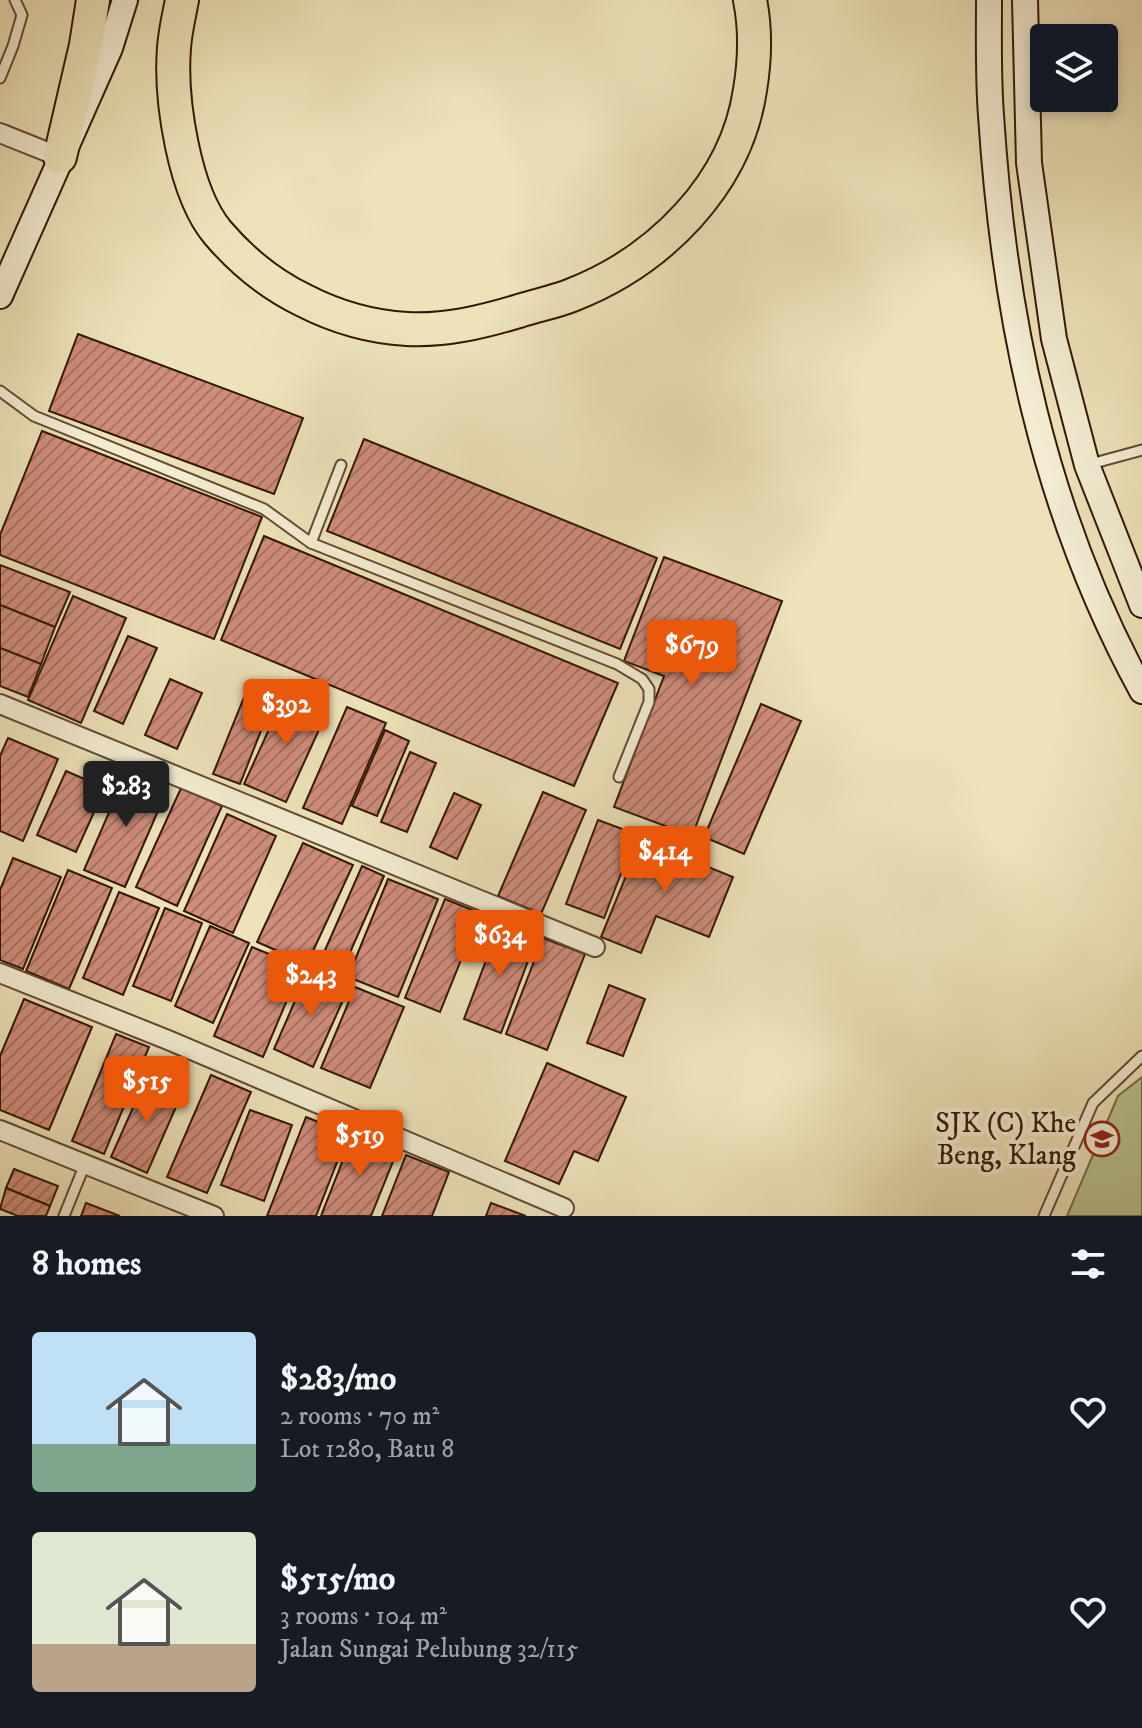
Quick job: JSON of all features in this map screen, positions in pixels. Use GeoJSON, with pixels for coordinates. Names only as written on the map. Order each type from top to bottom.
{"type":"FeatureCollection","features":[{"type":"Feature","properties":{"kind":"highway"},"geometry":{"type":"LineString","coordinates":[[60,157],[86,45],[93,0]]}},
{"type":"Feature","properties":{"kind":"highway"},"geometry":{"type":"LineString","coordinates":[[182,0],[174,47],[174,93],[181,143],[195,189],[217,231],[272,285],[331,315],[406,329],[467,326],[572,295],[608,277],[661,243],[695,209],[730,159],[748,107],[755,59],[750,0]]}},
{"type":"Feature","properties":{"kind":"street"},"geometry":{"type":"LineString","coordinates":[[0,296],[5,269],[110,48],[125,0]]}},
{"type":"Feature","properties":{"kind":"street"},"geometry":{"type":"LineString","coordinates":[[110,48],[142,0]]}},
{"type":"Feature","properties":{"kind":"street"},"geometry":{"type":"LineString","coordinates":[[989,0],[990,113],[1003,251],[1027,388],[1066,518],[1113,637],[1142,691]]}},
{"type":"Feature","properties":{"kind":"street"},"geometry":{"type":"LineString","coordinates":[[1025,0],[1029,163],[1054,339],[1087,465],[1142,605]]}},
{"type":"Feature","properties":{"kind":"street"},"geometry":{"type":"LineString","coordinates":[[0,133],[60,157]]}},
{"type":"Feature","properties":{"kind":"street"},"geometry":{"type":"LineString","coordinates":[[0,704],[595,947]]}},
{"type":"Feature","properties":{"kind":"street"},"geometry":{"type":"LineString","coordinates":[[0,973],[168,1040],[564,1208]]}},
{"type":"Feature","properties":{"kind":"street"},"geometry":{"type":"LineString","coordinates":[[0,1130],[85,1164],[170,1208],[214,1216]]}},
{"type":"Feature","properties":{"kind":"lane"},"geometry":{"type":"LineString","coordinates":[[0,78],[22,15],[15,0]]}},
{"type":"Feature","properties":{"kind":"lane"},"geometry":{"type":"LineString","coordinates":[[0,391],[34,416],[264,509],[311,543],[583,649],[642,679],[649,689],[649,702],[619,777]]}},
{"type":"Feature","properties":{"kind":"lane"},"geometry":{"type":"LineString","coordinates":[[1087,465],[1142,450]]}},
{"type":"Feature","properties":{"kind":"lane"},"geometry":{"type":"LineString","coordinates":[[311,543],[341,465]]}},
{"type":"Feature","properties":{"kind":"lane"},"geometry":{"type":"LineString","coordinates":[[1044,1216],[1093,1103],[1142,1056]]}},
{"type":"Feature","properties":{"kind":"lane"},"geometry":{"type":"LineString","coordinates":[[64,1216],[85,1164]]}},
{"type":"Feature","properties":{"kind":"green space"},"geometry":{"type":"Polygon","coordinates":[[[1142,1077],[1142,1216],[1067,1216],[1118,1096],[1142,1077]]]}},
{"type":"Feature","properties":{"kind":"building"},"geometry":{"type":"Polygon","coordinates":[[[78,334],[303,418],[274,494],[49,411],[78,334]]]}},
{"type":"Feature","properties":{"kind":"building"},"geometry":{"type":"Polygon","coordinates":[[[42,431],[262,517],[214,639],[0,555],[0,535],[42,431]]]}},
{"type":"Feature","properties":{"kind":"building"},"geometry":{"type":"Polygon","coordinates":[[[364,439],[657,558],[620,649],[327,531],[364,439]]]}},
{"type":"Feature","properties":{"kind":"building"},"geometry":{"type":"Polygon","coordinates":[[[264,536],[618,683],[574,786],[221,640],[264,536]]]}},
{"type":"Feature","properties":{"kind":"building"},"geometry":{"type":"Polygon","coordinates":[[[664,557],[782,601],[692,836],[614,807],[664,676],[624,661],[664,557]]]}},
{"type":"Feature","properties":{"kind":"building"},"geometry":{"type":"Polygon","coordinates":[[[0,565],[70,592],[55,627],[0,605],[0,565]]]}},
{"type":"Feature","properties":{"kind":"building"},"geometry":{"type":"Polygon","coordinates":[[[73,596],[126,618],[81,723],[28,700],[73,596]]]}},
{"type":"Feature","properties":{"kind":"building"},"geometry":{"type":"Polygon","coordinates":[[[0,605],[55,627],[41,664],[0,648],[0,605]]]}},
{"type":"Feature","properties":{"kind":"building"},"geometry":{"type":"Polygon","coordinates":[[[128,636],[157,648],[123,724],[94,711],[128,636]]]}},
{"type":"Feature","properties":{"kind":"building"},"geometry":{"type":"Polygon","coordinates":[[[0,648],[41,664],[28,697],[0,686],[0,648]]]}},
{"type":"Feature","properties":{"kind":"building"},"geometry":{"type":"Polygon","coordinates":[[[170,679],[202,693],[177,749],[145,735],[170,679]]]}},
{"type":"Feature","properties":{"kind":"building"},"geometry":{"type":"Polygon","coordinates":[[[251,680],[277,690],[240,784],[213,774],[251,680]]]}},
{"type":"Feature","properties":{"kind":"building"},"geometry":{"type":"Polygon","coordinates":[[[286,692],[328,710],[286,802],[244,784],[286,692]]]}},
{"type":"Feature","properties":{"kind":"building"},"geometry":{"type":"Polygon","coordinates":[[[761,704],[801,721],[744,854],[704,837],[761,704]]]}},
{"type":"Feature","properties":{"kind":"building"},"geometry":{"type":"Polygon","coordinates":[[[347,707],[386,723],[342,824],[303,808],[347,707]]]}},
{"type":"Feature","properties":{"kind":"building"},"geometry":{"type":"Polygon","coordinates":[[[385,730],[409,741],[377,816],[352,806],[385,730]]]}},
{"type":"Feature","properties":{"kind":"building"},"geometry":{"type":"Polygon","coordinates":[[[8,738],[58,759],[23,841],[0,831],[0,756],[8,738]]]}},
{"type":"Feature","properties":{"kind":"building"},"geometry":{"type":"Polygon","coordinates":[[[410,752],[436,763],[407,832],[381,822],[410,752]]]}},
{"type":"Feature","properties":{"kind":"building"},"geometry":{"type":"Polygon","coordinates":[[[66,771],[105,788],[76,852],[37,835],[66,771]]]}},
{"type":"Feature","properties":{"kind":"building"},"geometry":{"type":"Polygon","coordinates":[[[127,771],[168,788],[125,887],[84,870],[127,771]]]}},
{"type":"Feature","properties":{"kind":"building"},"geometry":{"type":"Polygon","coordinates":[[[181,788],[222,806],[177,906],[136,887],[181,788]]]}},
{"type":"Feature","properties":{"kind":"building"},"geometry":{"type":"Polygon","coordinates":[[[543,792],[586,810],[541,914],[498,896],[543,792]]]}},
{"type":"Feature","properties":{"kind":"building"},"geometry":{"type":"Polygon","coordinates":[[[454,793],[481,805],[457,859],[430,847],[454,793]]]}},
{"type":"Feature","properties":{"kind":"building"},"geometry":{"type":"Polygon","coordinates":[[[227,814],[276,836],[233,933],[184,911],[227,814]]]}},
{"type":"Feature","properties":{"kind":"building"},"geometry":{"type":"Polygon","coordinates":[[[598,820],[636,834],[604,918],[566,904],[598,820]]]}},
{"type":"Feature","properties":{"kind":"building"},"geometry":{"type":"Polygon","coordinates":[[[644,832],[684,848],[681,856],[733,877],[709,937],[656,916],[641,953],[601,937],[644,832]]]}},
{"type":"Feature","properties":{"kind":"building"},"geometry":{"type":"Polygon","coordinates":[[[303,843],[353,865],[307,964],[257,942],[303,843]]]}},
{"type":"Feature","properties":{"kind":"building"},"geometry":{"type":"Polygon","coordinates":[[[13,858],[61,877],[23,969],[0,960],[0,890],[13,858]]]}},
{"type":"Feature","properties":{"kind":"building"},"geometry":{"type":"Polygon","coordinates":[[[362,866],[384,876],[344,966],[322,957],[362,866]]]}},
{"type":"Feature","properties":{"kind":"building"},"geometry":{"type":"Polygon","coordinates":[[[68,870],[112,888],[69,989],[26,971],[68,870]]]}},
{"type":"Feature","properties":{"kind":"building"},"geometry":{"type":"Polygon","coordinates":[[[388,879],[438,899],[398,997],[348,977],[388,879]]]}},
{"type":"Feature","properties":{"kind":"building"},"geometry":{"type":"Polygon","coordinates":[[[119,892],[159,908],[123,995],[83,978],[119,892]]]}},
{"type":"Feature","properties":{"kind":"building"},"geometry":{"type":"Polygon","coordinates":[[[445,899],[480,913],[440,1012],[405,998],[445,899]]]}},
{"type":"Feature","properties":{"kind":"building"},"geometry":{"type":"Polygon","coordinates":[[[165,908],[202,923],[171,1001],[133,986],[165,908]]]}},
{"type":"Feature","properties":{"kind":"building"},"geometry":{"type":"Polygon","coordinates":[[[500,923],[537,937],[501,1033],[464,1019],[500,923]]]}},
{"type":"Feature","properties":{"kind":"building"},"geometry":{"type":"Polygon","coordinates":[[[210,926],[249,943],[213,1023],[175,1006],[210,926]]]}},
{"type":"Feature","properties":{"kind":"building"},"geometry":{"type":"Polygon","coordinates":[[[543,938],[585,954],[547,1050],[506,1034],[543,938]]]}},
{"type":"Feature","properties":{"kind":"building"},"geometry":{"type":"Polygon","coordinates":[[[252,947],[301,967],[263,1057],[214,1036],[252,947]]]}},
{"type":"Feature","properties":{"kind":"building"},"geometry":{"type":"Polygon","coordinates":[[[309,969],[349,987],[313,1067],[274,1049],[309,969]]]}},
{"type":"Feature","properties":{"kind":"building"},"geometry":{"type":"Polygon","coordinates":[[[609,985],[645,999],[623,1056],[587,1043],[609,985]]]}},
{"type":"Feature","properties":{"kind":"building"},"geometry":{"type":"Polygon","coordinates":[[[355,987],[404,1007],[370,1088],[321,1068],[355,987]]]}},
{"type":"Feature","properties":{"kind":"building"},"geometry":{"type":"Polygon","coordinates":[[[24,999],[92,1027],[49,1130],[0,1110],[0,1056],[24,999]]]}},
{"type":"Feature","properties":{"kind":"building"},"geometry":{"type":"Polygon","coordinates":[[[116,1034],[149,1047],[104,1154],[72,1141],[116,1034]]]}},
{"type":"Feature","properties":{"kind":"building"},"geometry":{"type":"Polygon","coordinates":[[[547,1063],[626,1097],[598,1161],[574,1151],[559,1184],[505,1161],[547,1063]]]}},
{"type":"Feature","properties":{"kind":"building"},"geometry":{"type":"Polygon","coordinates":[[[211,1075],[251,1092],[207,1193],[167,1177],[211,1075]]]}},
{"type":"Feature","properties":{"kind":"building"},"geometry":{"type":"Polygon","coordinates":[[[147,1076],[183,1091],[147,1173],[111,1157],[147,1076]]]}},
{"type":"Feature","properties":{"kind":"building"},"geometry":{"type":"Polygon","coordinates":[[[250,1110],[292,1125],[264,1201],[221,1185],[250,1110]]]}},
{"type":"Feature","properties":{"kind":"building"},"geometry":{"type":"Polygon","coordinates":[[[306,1117],[348,1134],[316,1216],[267,1216],[306,1117]]]}},
{"type":"Feature","properties":{"kind":"building"},"geometry":{"type":"Polygon","coordinates":[[[354,1132],[398,1149],[371,1216],[321,1216],[354,1132]]]}},
{"type":"Feature","properties":{"kind":"building"},"geometry":{"type":"Polygon","coordinates":[[[406,1155],[449,1172],[432,1216],[382,1216],[406,1155]]]}},
{"type":"Feature","properties":{"kind":"building"},"geometry":{"type":"Polygon","coordinates":[[[14,1169],[58,1186],[50,1206],[6,1188],[14,1169]]]}},
{"type":"Feature","properties":{"kind":"building"},"geometry":{"type":"Polygon","coordinates":[[[6,1188],[50,1206],[46,1216],[18,1216],[0,1209],[6,1188]]]}},
{"type":"Feature","properties":{"kind":"building"},"geometry":{"type":"Polygon","coordinates":[[[86,1203],[120,1216],[81,1216],[86,1203]]]}},
{"type":"Feature","properties":{"kind":"building"},"geometry":{"type":"Polygon","coordinates":[[[491,1203],[526,1216],[486,1216],[491,1203]]]}},
{"type":"Feature","properties":{"kind":"place","name":"SJK (C) Khe Beng, Klang"},"geometry":{"type":"Point","coordinates":[1102,1139]}}]}
